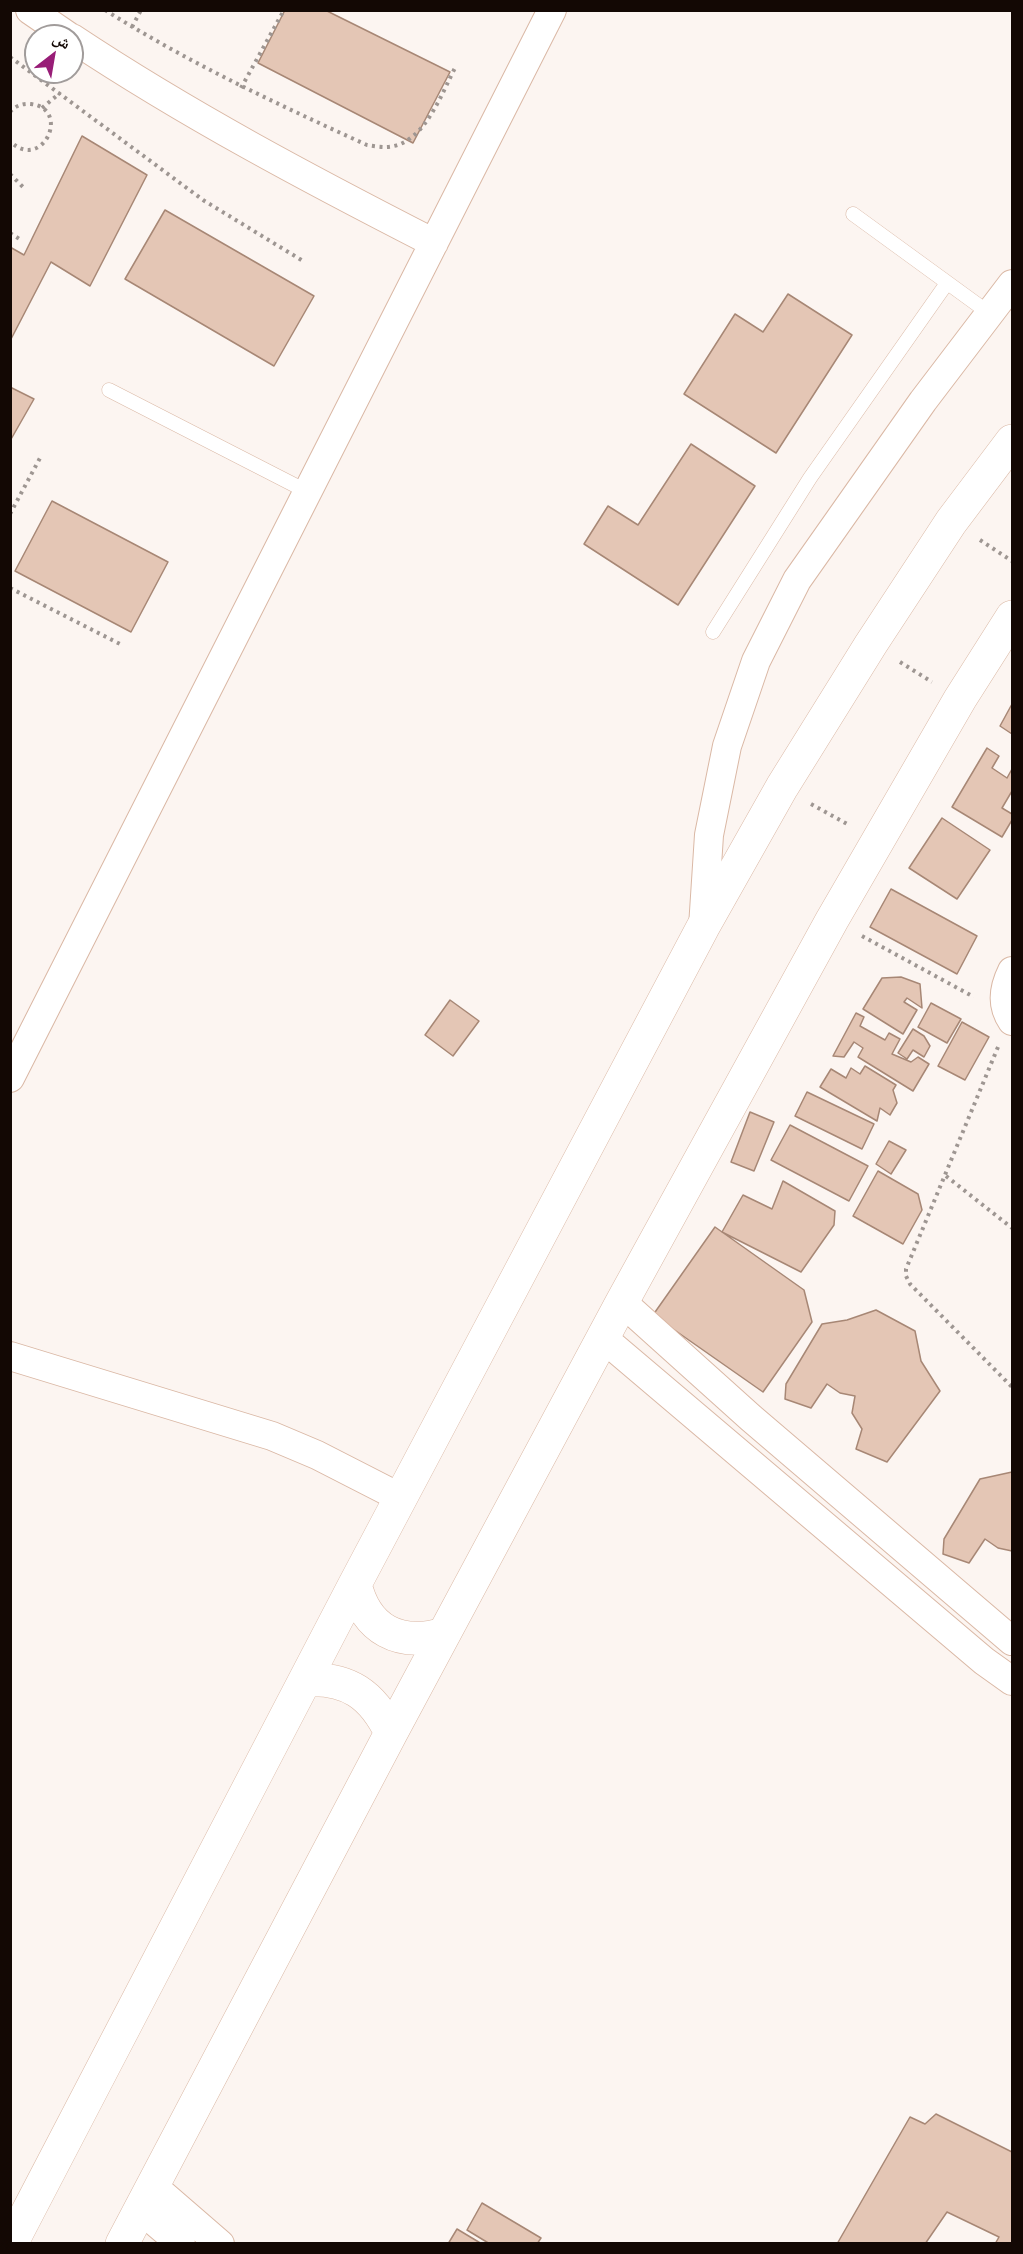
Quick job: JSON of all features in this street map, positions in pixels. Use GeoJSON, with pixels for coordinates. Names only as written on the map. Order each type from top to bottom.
{"type":"FeatureCollection","features":[{"type":"Feature","properties":{"kind":"street"},"geometry":{"type":"LineString","coordinates":[[30,10],[51,24]]}},
{"type":"Feature","properties":{"kind":"street"},"geometry":{"type":"LineString","coordinates":[[10,1078],[552,10]]}},
{"type":"Feature","properties":{"kind":"street"},"geometry":{"type":"LineString","coordinates":[[84,46],[118,69],[273,160],[434,243]]}},
{"type":"Feature","properties":{"kind":"street"},"geometry":{"type":"LineString","coordinates":[[703,927],[709,835],[727,746],[756,661],[797,580],[916,410],[1012,284]]}},
{"type":"Feature","properties":{"kind":"street"},"geometry":{"type":"LineString","coordinates":[[11,2244],[355,1584],[703,927],[782,787],[871,644],[951,522],[1012,441]]}},
{"type":"Feature","properties":{"kind":"street"},"geometry":{"type":"LineString","coordinates":[[122,2244],[391,1733],[622,1302],[832,920],[960,699],[1012,617]]}},
{"type":"Feature","properties":{"kind":"street"},"geometry":{"type":"LineString","coordinates":[[1011,1019],[1005,1005],[1005,993],[1012,971]]}},
{"type":"Feature","properties":{"kind":"street"},"geometry":{"type":"LineString","coordinates":[[622,1302],[751,1418],[1012,1641]]}},
{"type":"Feature","properties":{"kind":"street"},"geometry":{"type":"LineString","coordinates":[[603,1338],[975,1654],[1012,1681]]}},
{"type":"Feature","properties":{"kind":"street"},"geometry":{"type":"LineString","coordinates":[[10,1356],[272,1436],[317,1455],[401,1498]]}},
{"type":"Feature","properties":{"kind":"street"},"geometry":{"type":"LineString","coordinates":[[671,1395],[693,1366]]}},
{"type":"Feature","properties":{"kind":"street"},"geometry":{"type":"LineString","coordinates":[[355,1584],[359,1600],[368,1615],[387,1631],[411,1639],[428,1639],[444,1634]]}},
{"type":"Feature","properties":{"kind":"street"},"geometry":{"type":"LineString","coordinates":[[305,1680],[323,1679],[340,1682],[356,1690],[371,1701],[383,1716],[391,1733]]}},
{"type":"Feature","properties":{"kind":"street"},"geometry":{"type":"LineString","coordinates":[[147,2198],[181,2244]]}},
{"type":"Feature","properties":{"kind":"street"},"geometry":{"type":"LineString","coordinates":[[147,2198],[220,2244]]}},
{"type":"Feature","properties":{"kind":"lane"},"geometry":{"type":"LineString","coordinates":[[853,214],[989,314]]}},
{"type":"Feature","properties":{"kind":"lane"},"geometry":{"type":"LineString","coordinates":[[713,632],[810,478],[947,283]]}},
{"type":"Feature","properties":{"kind":"lane"},"geometry":{"type":"LineString","coordinates":[[109,390],[308,492]]}},
{"type":"Feature","properties":{"kind":"path"},"geometry":{"type":"LineString","coordinates":[[105,10],[184,58],[241,88],[367,145],[388,147],[407,140],[423,128],[456,66]]}},
{"type":"Feature","properties":{"kind":"path"},"geometry":{"type":"LineString","coordinates":[[132,27],[141,10]]}},
{"type":"Feature","properties":{"kind":"path"},"geometry":{"type":"LineString","coordinates":[[241,88],[284,10]]}},
{"type":"Feature","properties":{"kind":"path"},"geometry":{"type":"LineString","coordinates":[[10,57],[203,200],[303,261]]}},
{"type":"Feature","properties":{"kind":"path"},"geometry":{"type":"LineString","coordinates":[[42,108],[60,93]]}},
{"type":"Feature","properties":{"kind":"path"},"geometry":{"type":"LineString","coordinates":[[10,112],[22,104],[33,104],[42,108],[49,116],[52,126],[50,136],[34,149],[24,149],[10,141]]}},
{"type":"Feature","properties":{"kind":"path"},"geometry":{"type":"LineString","coordinates":[[10,174],[25,189]]}},
{"type":"Feature","properties":{"kind":"path"},"geometry":{"type":"LineString","coordinates":[[10,233],[21,240]]}},
{"type":"Feature","properties":{"kind":"path"},"geometry":{"type":"LineString","coordinates":[[10,514],[40,458]]}},
{"type":"Feature","properties":{"kind":"path"},"geometry":{"type":"LineString","coordinates":[[10,588],[120,644]]}},
{"type":"Feature","properties":{"kind":"path"},"geometry":{"type":"LineString","coordinates":[[871,644],[960,699]]}},
{"type":"Feature","properties":{"kind":"path"},"geometry":{"type":"LineString","coordinates":[[782,787],[878,842]]}},
{"type":"Feature","properties":{"kind":"path"},"geometry":{"type":"LineString","coordinates":[[832,920],[1011,1019],[906,1269],[906,1276],[910,1284],[1012,1387]]}},
{"type":"Feature","properties":{"kind":"path"},"geometry":{"type":"LineString","coordinates":[[946,1176],[1012,1228]]}},
{"type":"Feature","properties":{"kind":"building"},"geometry":{"type":"Polygon","coordinates":[[[285,10],[325,10],[450,72],[413,143],[258,63],[285,10]]]}},
{"type":"Feature","properties":{"kind":"building"},"geometry":{"type":"Polygon","coordinates":[[[82,136],[147,175],[90,286],[51,262],[10,341],[10,247],[24,255],[82,136]]]}},
{"type":"Feature","properties":{"kind":"building"},"geometry":{"type":"Polygon","coordinates":[[[165,210],[314,296],[274,366],[125,279],[165,210]]]}},
{"type":"Feature","properties":{"kind":"building"},"geometry":{"type":"Polygon","coordinates":[[[788,294],[852,335],[776,453],[684,394],[735,314],[763,332],[788,294]]]}},
{"type":"Feature","properties":{"kind":"building"},"geometry":{"type":"Polygon","coordinates":[[[10,387],[34,399],[10,441],[10,387]]]}},
{"type":"Feature","properties":{"kind":"building"},"geometry":{"type":"Polygon","coordinates":[[[691,444],[755,486],[678,605],[584,544],[608,506],[638,525],[691,444]]]}},
{"type":"Feature","properties":{"kind":"building"},"geometry":{"type":"Polygon","coordinates":[[[52,501],[168,562],[131,632],[15,571],[52,501]]]}},
{"type":"Feature","properties":{"kind":"building"},"geometry":{"type":"Polygon","coordinates":[[[1012,704],[1012,734],[1000,726],[1012,704]]]}},
{"type":"Feature","properties":{"kind":"building"},"geometry":{"type":"Polygon","coordinates":[[[987,748],[999,756],[992,768],[1007,778],[1012,769],[1012,791],[1002,808],[1012,814],[1012,820],[1002,837],[952,807],[987,748]]]}},
{"type":"Feature","properties":{"kind":"building"},"geometry":{"type":"Polygon","coordinates":[[[942,818],[990,850],[957,899],[909,868],[942,818]]]}},
{"type":"Feature","properties":{"kind":"building"},"geometry":{"type":"Polygon","coordinates":[[[891,889],[977,936],[957,974],[870,927],[891,889]]]}},
{"type":"Feature","properties":{"kind":"building"},"geometry":{"type":"Polygon","coordinates":[[[901,977],[920,984],[922,1008],[907,998],[904,1002],[917,1010],[903,1034],[863,1009],[882,978],[901,977]]]}},
{"type":"Feature","properties":{"kind":"building"},"geometry":{"type":"Polygon","coordinates":[[[450,1000],[479,1021],[453,1056],[425,1035],[450,1000]]]}},
{"type":"Feature","properties":{"kind":"building"},"geometry":{"type":"Polygon","coordinates":[[[931,1003],[961,1019],[947,1043],[918,1027],[931,1003]]]}},
{"type":"Feature","properties":{"kind":"building"},"geometry":{"type":"Polygon","coordinates":[[[856,1013],[864,1017],[860,1026],[885,1040],[889,1033],[900,1039],[892,1054],[911,1062],[918,1057],[929,1064],[913,1091],[858,1057],[863,1048],[854,1042],[844,1057],[833,1056],[856,1013]]]}},
{"type":"Feature","properties":{"kind":"building"},"geometry":{"type":"Polygon","coordinates":[[[962,1022],[989,1037],[965,1080],[938,1066],[962,1022]]]}},
{"type":"Feature","properties":{"kind":"building"},"geometry":{"type":"Polygon","coordinates":[[[913,1029],[924,1036],[930,1046],[924,1057],[913,1050],[907,1059],[898,1053],[913,1029]]]}},
{"type":"Feature","properties":{"kind":"building"},"geometry":{"type":"Polygon","coordinates":[[[865,1066],[896,1085],[893,1090],[897,1103],[890,1115],[880,1108],[877,1121],[820,1087],[831,1069],[846,1078],[851,1068],[860,1074],[865,1066]]]}},
{"type":"Feature","properties":{"kind":"building"},"geometry":{"type":"Polygon","coordinates":[[[807,1092],[874,1124],[862,1149],[795,1116],[807,1092]]]}},
{"type":"Feature","properties":{"kind":"building"},"geometry":{"type":"Polygon","coordinates":[[[750,1112],[774,1122],[754,1171],[731,1162],[750,1112]]]}},
{"type":"Feature","properties":{"kind":"building"},"geometry":{"type":"Polygon","coordinates":[[[790,1125],[868,1166],[849,1201],[771,1160],[790,1125]]]}},
{"type":"Feature","properties":{"kind":"building"},"geometry":{"type":"Polygon","coordinates":[[[889,1141],[906,1150],[891,1174],[876,1164],[889,1141]]]}},
{"type":"Feature","properties":{"kind":"building"},"geometry":{"type":"Polygon","coordinates":[[[878,1171],[918,1194],[922,1210],[903,1244],[853,1216],[878,1171]]]}},
{"type":"Feature","properties":{"kind":"building"},"geometry":{"type":"Polygon","coordinates":[[[783,1181],[835,1211],[834,1225],[801,1272],[722,1232],[743,1195],[772,1209],[783,1181]]]}},
{"type":"Feature","properties":{"kind":"building"},"geometry":{"type":"Polygon","coordinates":[[[715,1227],[804,1290],[812,1322],[763,1392],[653,1315],[715,1227]]]}},
{"type":"Feature","properties":{"kind":"building"},"geometry":{"type":"Polygon","coordinates":[[[876,1310],[915,1331],[921,1361],[940,1391],[887,1462],[856,1449],[862,1429],[852,1413],[855,1396],[840,1393],[827,1384],[811,1408],[785,1399],[786,1384],[822,1324],[847,1320],[876,1310]]]}},
{"type":"Feature","properties":{"kind":"building"},"geometry":{"type":"Polygon","coordinates":[[[1012,1472],[1012,1551],[998,1548],[985,1539],[969,1563],[943,1554],[944,1539],[980,1479],[1012,1472]]]}},
{"type":"Feature","properties":{"kind":"building"},"geometry":{"type":"Polygon","coordinates":[[[936,2114],[1012,2152],[1012,2244],[995,2244],[999,2237],[947,2212],[925,2244],[837,2244],[910,2117],[925,2124],[936,2114]]]}},
{"type":"Feature","properties":{"kind":"building"},"geometry":{"type":"Polygon","coordinates":[[[482,2203],[541,2238],[537,2244],[490,2244],[467,2230],[482,2203]]]}},
{"type":"Feature","properties":{"kind":"building"},"geometry":{"type":"Polygon","coordinates":[[[457,2229],[482,2244],[448,2244],[457,2229]]]}}]}
